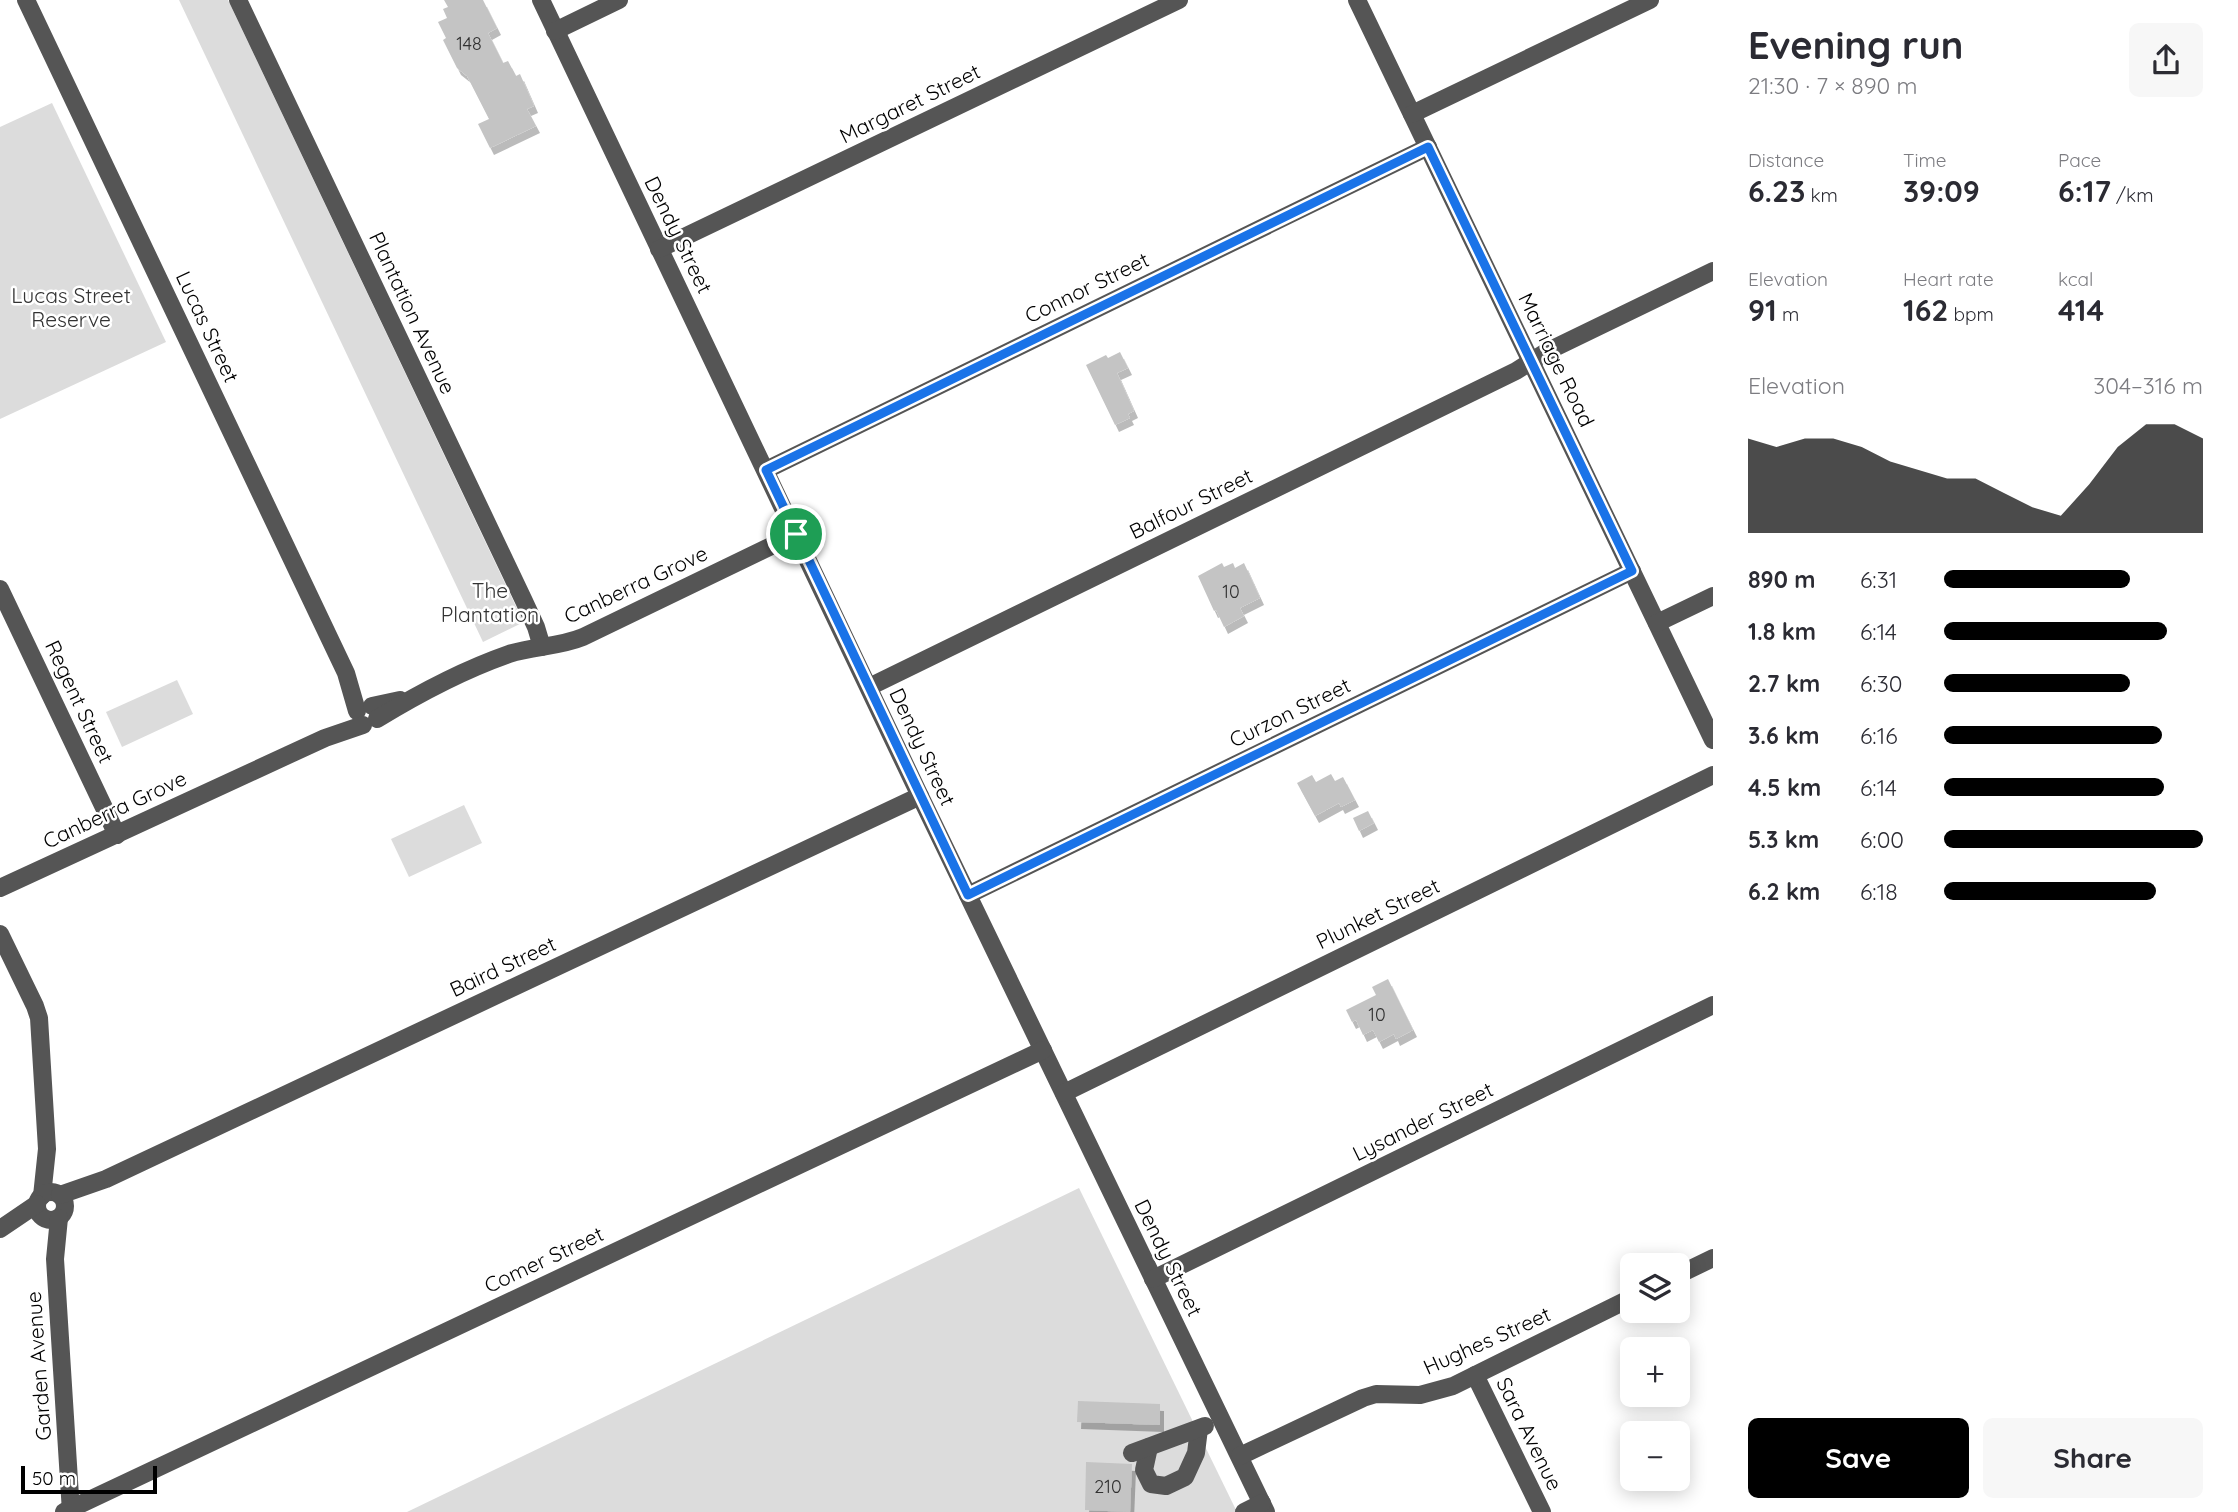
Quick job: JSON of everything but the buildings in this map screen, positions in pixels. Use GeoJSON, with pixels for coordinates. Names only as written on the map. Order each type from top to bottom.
{"type":"FeatureCollection","features":[{"type":"Feature","properties":{"kind":"street","name":"Lucas Street"},"geometry":{"type":"LineString","coordinates":[[26,0],[366,714]]}},
{"type":"Feature","properties":{"kind":"street","name":"Plantation Avenue"},"geometry":{"type":"LineString","coordinates":[[239,0],[528,610],[542,647]]}},
{"type":"Feature","properties":{"kind":"street","name":"Dendy Street"},"geometry":{"type":"LineString","coordinates":[[541,0],[920,796],[1264,1507]]}},
{"type":"Feature","properties":{"kind":"street"},"geometry":{"type":"LineString","coordinates":[[555,31],[619,0]]}},
{"type":"Feature","properties":{"kind":"street","name":"Margaret Street"},"geometry":{"type":"LineString","coordinates":[[659,249],[1179,0]]}},
{"type":"Feature","properties":{"kind":"street","name":"Marriage Road"},"geometry":{"type":"LineString","coordinates":[[1357,0],[1713,740]]}},
{"type":"Feature","properties":{"kind":"street"},"geometry":{"type":"LineString","coordinates":[[1412,114],[1650,0]]}},
{"type":"Feature","properties":{"kind":"street","name":"Connor Street"},"geometry":{"type":"LineString","coordinates":[[766,470],[1428,147]]}},
{"type":"Feature","properties":{"kind":"street","name":"Balfour Street"},"geometry":{"type":"LineString","coordinates":[[869,687],[1516,371],[1553,348],[1713,271]]}},
{"type":"Feature","properties":{"kind":"street","name":"Canberra Grove"},"geometry":{"type":"LineString","coordinates":[[0,888],[325,737],[366,714],[414,697],[501,657],[583,637],[796,534]]}},
{"type":"Feature","properties":{"kind":"street","name":"Curzon Street"},"geometry":{"type":"LineString","coordinates":[[968,895],[1632,571]]}},
{"type":"Feature","properties":{"kind":"street","name":"Regent Street"},"geometry":{"type":"LineString","coordinates":[[0,589],[117,835]]}},
{"type":"Feature","properties":{"kind":"street"},"geometry":{"type":"LineString","coordinates":[[1657,623],[1713,596]]}},
{"type":"Feature","properties":{"kind":"street","name":"Plunket Street"},"geometry":{"type":"LineString","coordinates":[[1064,1093],[1713,775]]}},
{"type":"Feature","properties":{"kind":"street","name":"Baird Street"},"geometry":{"type":"LineString","coordinates":[[1,1228],[920,796]]}},
{"type":"Feature","properties":{"kind":"street","name":"Garden Avenue"},"geometry":{"type":"LineString","coordinates":[[0,934],[35,1006],[38,1018],[69,1511]]}},
{"type":"Feature","properties":{"kind":"street","name":"Lysander Street"},"geometry":{"type":"LineString","coordinates":[[1153,1279],[1713,1005]]}},
{"type":"Feature","properties":{"kind":"street","name":"Comer Street"},"geometry":{"type":"LineString","coordinates":[[69,1511],[1043,1050]]}},
{"type":"Feature","properties":{"kind":"street"},"geometry":{"type":"LineString","coordinates":[[1690,1269],[1713,1258]]}},
{"type":"Feature","properties":{"kind":"street","name":"Hughes Street"},"geometry":{"type":"LineString","coordinates":[[1240,1456],[1363,1398],[1376,1394],[1420,1395],[1435,1392],[1620,1303]]}},
{"type":"Feature","properties":{"kind":"street","name":"Sara Avenue"},"geometry":{"type":"LineString","coordinates":[[1475,1375],[1542,1512]]}},
{"type":"Feature","properties":{"kind":"street"},"geometry":{"type":"LineString","coordinates":[[1199,1429],[1196,1453],[1185,1477],[1166,1486],[1151,1484],[1144,1470],[1141,1450],[1221,1418]]}},
{"type":"Feature","properties":{"kind":"street"},"geometry":{"type":"LineString","coordinates":[[1244,1512],[1264,1507]]}},
{"type":"Feature","properties":{"kind":"green space","name":"The Plantation"},"geometry":{"type":"Polygon","coordinates":[[[179,0],[228,0],[522,623],[483,642],[179,0]]]}},
{"type":"Feature","properties":{"kind":"green space","name":"Lucas Street Reserve"},"geometry":{"type":"Polygon","coordinates":[[[52,103],[166,342],[0,419],[0,127],[52,103]]]}},
{"type":"Feature","properties":{"kind":"green space"},"geometry":{"type":"Polygon","coordinates":[[[177,680],[193,714],[122,747],[106,712],[177,680]]]}},
{"type":"Feature","properties":{"kind":"green space"},"geometry":{"type":"Polygon","coordinates":[[[464,805],[482,843],[409,877],[391,839],[464,805]]]}},
{"type":"Feature","properties":{"kind":"green space"},"geometry":{"type":"Polygon","coordinates":[[[1079,1188],[1237,1512],[407,1512],[1079,1188]]]}},
{"type":"Feature","properties":{"kind":"route"},"geometry":{"type":"LineString","coordinates":[[1428,147],[1632,571],[968,895],[796,534],[766,470],[1428,147]]}}]}
